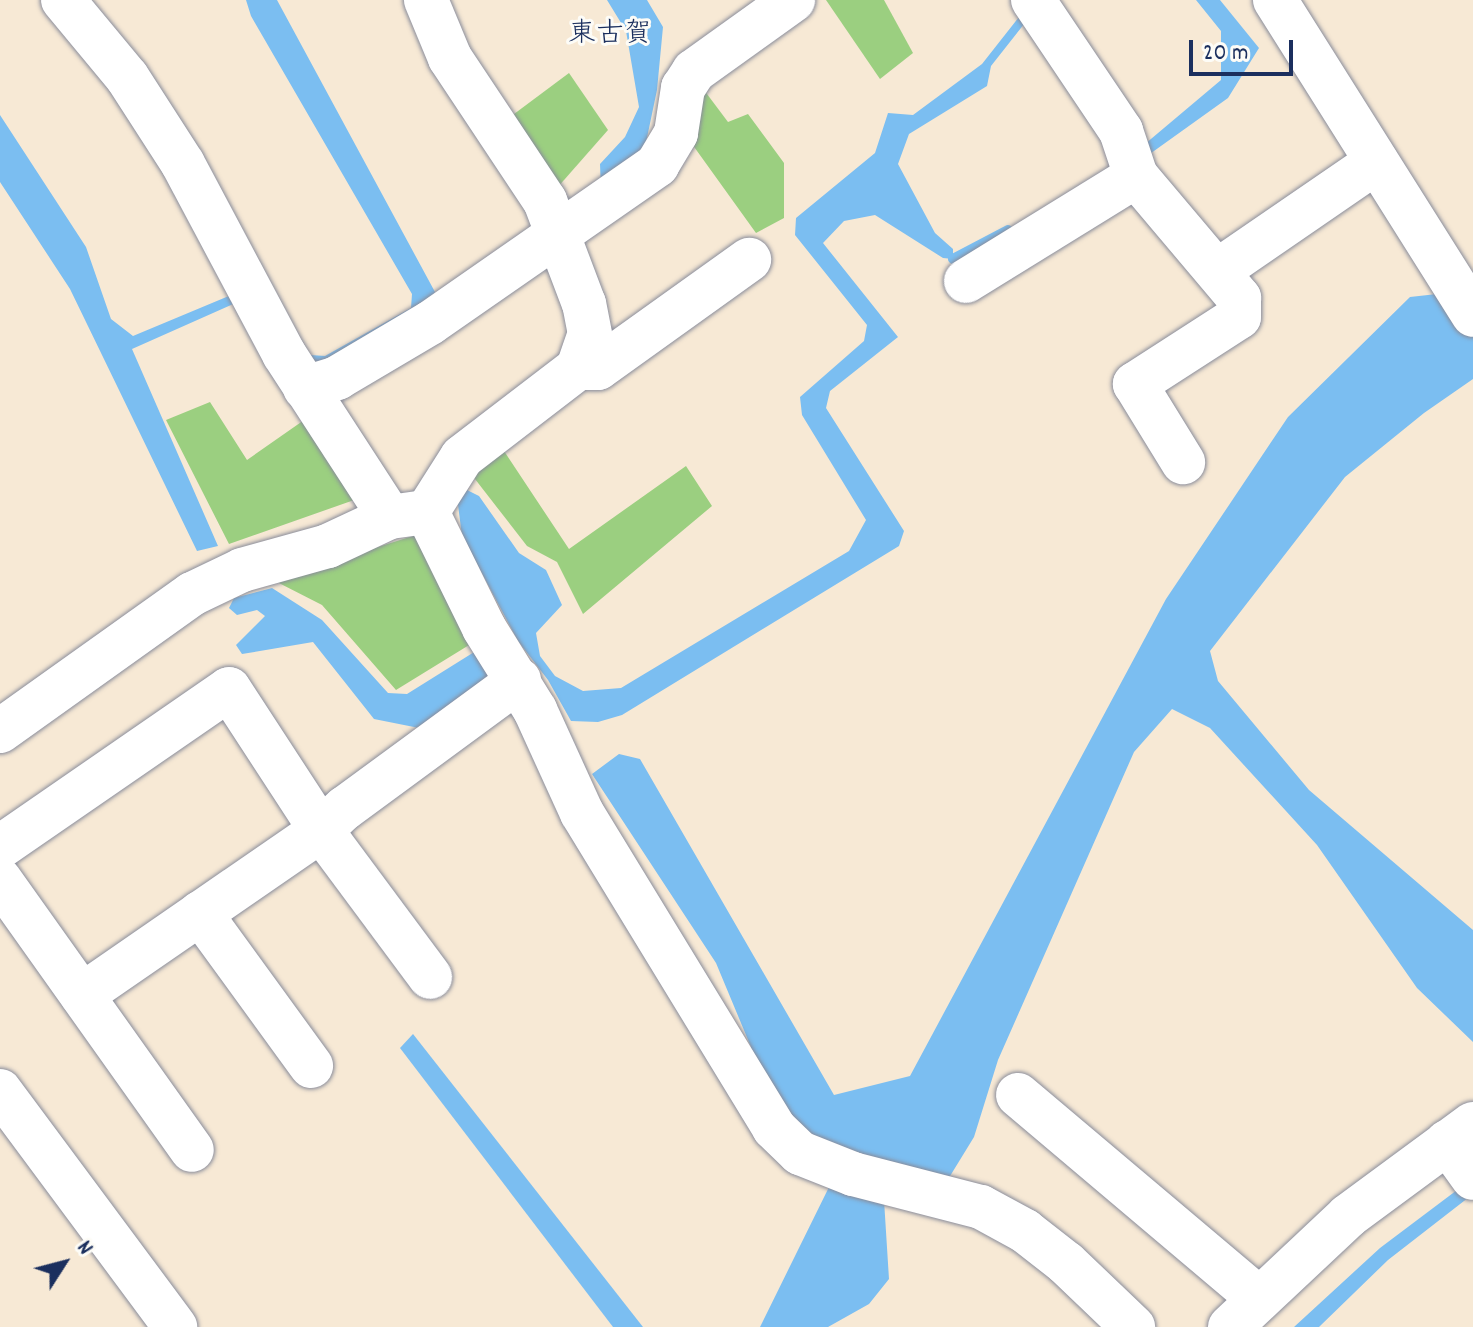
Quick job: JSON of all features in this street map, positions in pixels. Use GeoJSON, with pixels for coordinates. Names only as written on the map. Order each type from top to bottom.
{"type":"FeatureCollection","features":[{"type":"Feature","properties":{"kind":"street"},"geometry":{"type":"LineString","coordinates":[[63,0],[127,77],[183,164],[305,388],[408,514],[519,680],[582,813],[774,1128],[800,1153],[853,1174],[981,1207],[1025,1231],[1066,1263],[1133,1327]]}},
{"type":"Feature","properties":{"kind":"street"},"geometry":{"type":"LineString","coordinates":[[0,731],[192,594],[242,570],[328,546],[408,514],[462,457],[578,368],[590,334],[584,304],[545,201],[450,58],[426,0]]}},
{"type":"Feature","properties":{"kind":"street"},"geometry":{"type":"LineString","coordinates":[[1033,0],[1121,131],[1136,176],[1219,270],[1239,298],[1239,317],[1135,384],[1183,462]]}},
{"type":"Feature","properties":{"kind":"street"},"geometry":{"type":"LineString","coordinates":[[1275,0],[1466,304]]}},
{"type":"Feature","properties":{"kind":"street"},"geometry":{"type":"LineString","coordinates":[[305,388],[337,378],[430,323],[657,165],[676,133],[683,88],[694,71],[778,4]]}},
{"type":"Feature","properties":{"kind":"street"},"geometry":{"type":"LineString","coordinates":[[1219,270],[1376,162]]}},
{"type":"Feature","properties":{"kind":"street"},"geometry":{"type":"LineString","coordinates":[[966,281],[1136,176]]}},
{"type":"Feature","properties":{"kind":"street"},"geometry":{"type":"LineString","coordinates":[[578,368],[598,368],[749,260]]}},
{"type":"Feature","properties":{"kind":"street"},"geometry":{"type":"LineString","coordinates":[[82,995],[321,830],[345,808],[519,680]]}},
{"type":"Feature","properties":{"kind":"street"},"geometry":{"type":"LineString","coordinates":[[0,847],[229,689],[321,830],[430,977]]}},
{"type":"Feature","properties":{"kind":"street"},"geometry":{"type":"LineString","coordinates":[[0,880],[192,1150]]}},
{"type":"Feature","properties":{"kind":"street"},"geometry":{"type":"LineString","coordinates":[[200,913],[311,1066]]}},
{"type":"Feature","properties":{"kind":"street"},"geometry":{"type":"LineString","coordinates":[[0,1091],[175,1327]]}},
{"type":"Feature","properties":{"kind":"street"},"geometry":{"type":"LineString","coordinates":[[1018,1095],[1244,1312],[1348,1216],[1464,1153]]}},
{"type":"Feature","properties":{"kind":"green space"},"geometry":{"type":"Polygon","coordinates":[[[826,0],[884,0],[913,53],[880,79],[826,0]]]}},
{"type":"Feature","properties":{"kind":"green space"},"geometry":{"type":"Polygon","coordinates":[[[569,73],[608,130],[557,188],[506,120],[569,73]]]}},
{"type":"Feature","properties":{"kind":"green space"},"geometry":{"type":"Polygon","coordinates":[[[701,86],[728,122],[748,114],[784,163],[784,218],[756,233],[692,144],[701,86]]]}},
{"type":"Feature","properties":{"kind":"green space"},"geometry":{"type":"Polygon","coordinates":[[[210,402],[247,460],[307,418],[357,499],[229,544],[166,420],[210,402]]]}},
{"type":"Feature","properties":{"kind":"green space"},"geometry":{"type":"Polygon","coordinates":[[[496,439],[569,549],[686,466],[712,506],[583,614],[557,562],[527,546],[468,470],[496,439]]]}},
{"type":"Feature","properties":{"kind":"green space"},"geometry":{"type":"Polygon","coordinates":[[[416,535],[474,642],[396,690],[322,605],[273,580],[416,535]]]}},
{"type":"Feature","properties":{"kind":"water"},"geometry":{"type":"Polygon","coordinates":[[[246,0],[277,0],[435,292],[429,305],[321,369],[310,355],[325,356],[411,308],[412,294],[251,16],[246,0]]]}},
{"type":"Feature","properties":{"kind":"water"},"geometry":{"type":"Polygon","coordinates":[[[607,0],[647,0],[663,27],[657,90],[644,152],[601,190],[600,164],[625,137],[639,107],[626,31],[607,0]]]}},
{"type":"Feature","properties":{"kind":"water"},"geometry":{"type":"Polygon","coordinates":[[[1196,0],[1220,0],[1259,48],[1228,98],[1147,156],[1145,144],[1221,80],[1221,31],[1196,0]]]}},
{"type":"Feature","properties":{"kind":"water"},"geometry":{"type":"Polygon","coordinates":[[[1023,12],[1028,19],[991,66],[987,86],[909,134],[898,164],[935,233],[953,249],[953,259],[943,258],[875,215],[844,221],[823,243],[898,337],[830,391],[826,408],[904,531],[899,546],[622,715],[598,722],[571,721],[548,680],[518,641],[462,536],[457,497],[467,490],[479,496],[519,553],[546,570],[562,605],[536,633],[540,656],[555,676],[583,691],[621,688],[849,551],[866,520],[802,415],[800,397],[864,341],[867,325],[795,235],[796,218],[875,153],[888,113],[913,115],[982,64],[1023,12]]]}},
{"type":"Feature","properties":{"kind":"water"},"geometry":{"type":"Polygon","coordinates":[[[0,115],[86,247],[111,319],[133,336],[236,293],[240,301],[132,349],[218,546],[197,551],[70,289],[0,182],[0,115]]]}},
{"type":"Feature","properties":{"kind":"water"},"geometry":{"type":"Polygon","coordinates":[[[1437,294],[1473,297],[1473,379],[1424,413],[1345,477],[1210,651],[1218,681],[1309,790],[1473,930],[1473,1042],[1417,988],[1317,845],[1210,728],[1172,709],[1134,752],[998,1060],[974,1137],[947,1181],[884,1200],[889,1279],[869,1304],[828,1327],[760,1327],[832,1181],[747,1057],[751,1047],[716,963],[592,774],[619,754],[640,759],[834,1095],[910,1076],[1166,599],[1288,417],[1410,297],[1437,294]]]}},
{"type":"Feature","properties":{"kind":"water"},"geometry":{"type":"Polygon","coordinates":[[[272,588],[322,620],[388,693],[407,694],[479,649],[496,676],[424,729],[374,719],[313,642],[242,654],[236,645],[265,616],[257,610],[237,615],[229,608],[234,598],[272,588]]]}},
{"type":"Feature","properties":{"kind":"water"},"geometry":{"type":"Polygon","coordinates":[[[413,1034],[643,1327],[613,1327],[400,1048],[413,1034]]]}},
{"type":"Feature","properties":{"kind":"water"},"geometry":{"type":"Polygon","coordinates":[[[1473,1178],[1473,1194],[1388,1260],[1319,1327],[1294,1327],[1380,1248],[1473,1178]]]}},
{"type":"Feature","properties":{"kind":"waterway"},"geometry":{"type":"LineString","coordinates":[[953,259],[1008,230]]}},
{"type":"Feature","properties":{"kind":"district","name":"東古賀"},"geometry":{"type":"Point","coordinates":[610,36]}}]}
